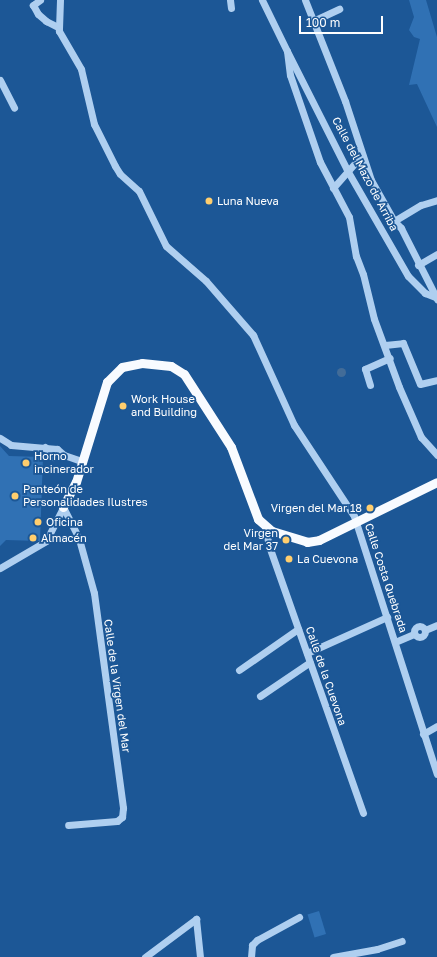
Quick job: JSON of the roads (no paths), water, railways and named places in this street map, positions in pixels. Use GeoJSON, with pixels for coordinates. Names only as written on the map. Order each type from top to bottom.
{"type":"FeatureCollection","features":[{"type":"Feature","properties":{"kind":"main road"},"geometry":{"type":"LineString","coordinates":[[63,507],[76,482],[81,461],[110,376],[131,365],[171,366],[184,374],[231,447],[258,519],[265,527],[277,533],[313,541],[356,522],[437,482]]}},
{"type":"Feature","properties":{"kind":"street"},"geometry":{"type":"LineString","coordinates":[[40,0],[33,5],[38,14],[46,21],[58,27]]}},
{"type":"Feature","properties":{"kind":"street"},"geometry":{"type":"LineString","coordinates":[[60,0],[58,27],[81,69],[88,107],[110,157],[120,174],[139,191],[166,246],[206,281],[253,335],[294,425],[356,522]]}},
{"type":"Feature","properties":{"kind":"street"},"geometry":{"type":"LineString","coordinates":[[230,0],[231,8]]}},
{"type":"Feature","properties":{"kind":"street","name":"Calle del Mazo de Arriba"},"geometry":{"type":"LineString","coordinates":[[262,0],[347,170],[408,276],[425,293],[435,293]]}},
{"type":"Feature","properties":{"kind":"street"},"geometry":{"type":"LineString","coordinates":[[305,0],[312,21],[339,86],[371,180],[388,212],[401,228],[418,265],[435,293]]}},
{"type":"Feature","properties":{"kind":"street"},"geometry":{"type":"LineString","coordinates":[[312,21],[339,9]]}},
{"type":"Feature","properties":{"kind":"street","name":"Calle del Mazo de Arriba"},"geometry":{"type":"LineString","coordinates":[[287,52],[290,75],[320,162],[349,217],[356,256],[363,274],[374,319],[412,419],[421,437],[437,455]]}},
{"type":"Feature","properties":{"kind":"street"},"geometry":{"type":"LineString","coordinates":[[0,80],[14,108]]}},
{"type":"Feature","properties":{"kind":"street"},"geometry":{"type":"LineString","coordinates":[[333,188],[347,170],[362,155]]}},
{"type":"Feature","properties":{"kind":"street"},"geometry":{"type":"LineString","coordinates":[[394,221],[421,205],[437,200]]}},
{"type":"Feature","properties":{"kind":"street"},"geometry":{"type":"LineString","coordinates":[[375,220],[388,212]]}},
{"type":"Feature","properties":{"kind":"street"},"geometry":{"type":"LineString","coordinates":[[418,265],[437,254]]}},
{"type":"Feature","properties":{"kind":"street"},"geometry":{"type":"LineString","coordinates":[[385,345],[403,342],[420,384],[437,380]]}},
{"type":"Feature","properties":{"kind":"street"},"geometry":{"type":"LineString","coordinates":[[370,384],[365,369],[390,358]]}},
{"type":"Feature","properties":{"kind":"street"},"geometry":{"type":"LineString","coordinates":[[0,438],[11,445],[57,449],[64,455],[81,461]]}},
{"type":"Feature","properties":{"kind":"street"},"geometry":{"type":"LineString","coordinates":[[45,447],[53,457]]}},
{"type":"Feature","properties":{"kind":"street"},"geometry":{"type":"LineString","coordinates":[[0,568],[46,541],[63,507]]}},
{"type":"Feature","properties":{"kind":"street","name":"Calle de la Virgen del Mar"},"geometry":{"type":"LineString","coordinates":[[63,507],[79,539],[94,593],[123,808],[122,817],[112,822],[68,826]]}},
{"type":"Feature","properties":{"kind":"street","name":"Calle Costa Quebrada"},"geometry":{"type":"LineString","coordinates":[[356,522],[437,774]]}},
{"type":"Feature","properties":{"kind":"street","name":"Calle de la Cuevona"},"geometry":{"type":"LineString","coordinates":[[265,527],[269,546],[363,813]]}},
{"type":"Feature","properties":{"kind":"street"},"geometry":{"type":"LineString","coordinates":[[269,546],[269,540],[277,533]]}},
{"type":"Feature","properties":{"kind":"street"},"geometry":{"type":"LineString","coordinates":[[307,654],[387,617]]}},
{"type":"Feature","properties":{"kind":"street","name":"Calle Costa Quebrada"},"geometry":{"type":"LineString","coordinates":[[395,642],[414,634],[421,637],[425,630],[437,625]]}},
{"type":"Feature","properties":{"kind":"street"},"geometry":{"type":"LineString","coordinates":[[239,670],[298,629]]}},
{"type":"Feature","properties":{"kind":"street"},"geometry":{"type":"LineString","coordinates":[[260,696],[310,662]]}},
{"type":"Feature","properties":{"kind":"street"},"geometry":{"type":"LineString","coordinates":[[423,734],[437,726]]}},
{"type":"Feature","properties":{"kind":"street"},"geometry":{"type":"LineString","coordinates":[[251,957],[252,945],[257,940],[299,917]]}},
{"type":"Feature","properties":{"kind":"street"},"geometry":{"type":"LineString","coordinates":[[145,957],[196,919],[200,957]]}},
{"type":"Feature","properties":{"kind":"street"},"geometry":{"type":"LineString","coordinates":[[333,957],[349,956],[402,941]]}},
{"type":"Feature","properties":{"kind":"place","name":"Luna Nueva"},"geometry":{"type":"Point","coordinates":[209,201]}},
{"type":"Feature","properties":{"kind":"place","name":"Work House and Building"},"geometry":{"type":"Point","coordinates":[123,406]}},
{"type":"Feature","properties":{"kind":"place","name":"Horno incinerador"},"geometry":{"type":"Point","coordinates":[26,463]}},
{"type":"Feature","properties":{"kind":"place","name":"Panteón de Personalidades Ilustres"},"geometry":{"type":"Point","coordinates":[15,496]}},
{"type":"Feature","properties":{"kind":"place","name":"Virgen del Mar 18"},"geometry":{"type":"Point","coordinates":[370,508]}},
{"type":"Feature","properties":{"kind":"place","name":"Oficina"},"geometry":{"type":"Point","coordinates":[38,522]}},
{"type":"Feature","properties":{"kind":"place","name":"Almacén"},"geometry":{"type":"Point","coordinates":[33,538]}},
{"type":"Feature","properties":{"kind":"place","name":"Virgen del Mar 37"},"geometry":{"type":"Point","coordinates":[286,540]}},
{"type":"Feature","properties":{"kind":"place","name":"La Cuevona"},"geometry":{"type":"Point","coordinates":[289,559]}}]}
